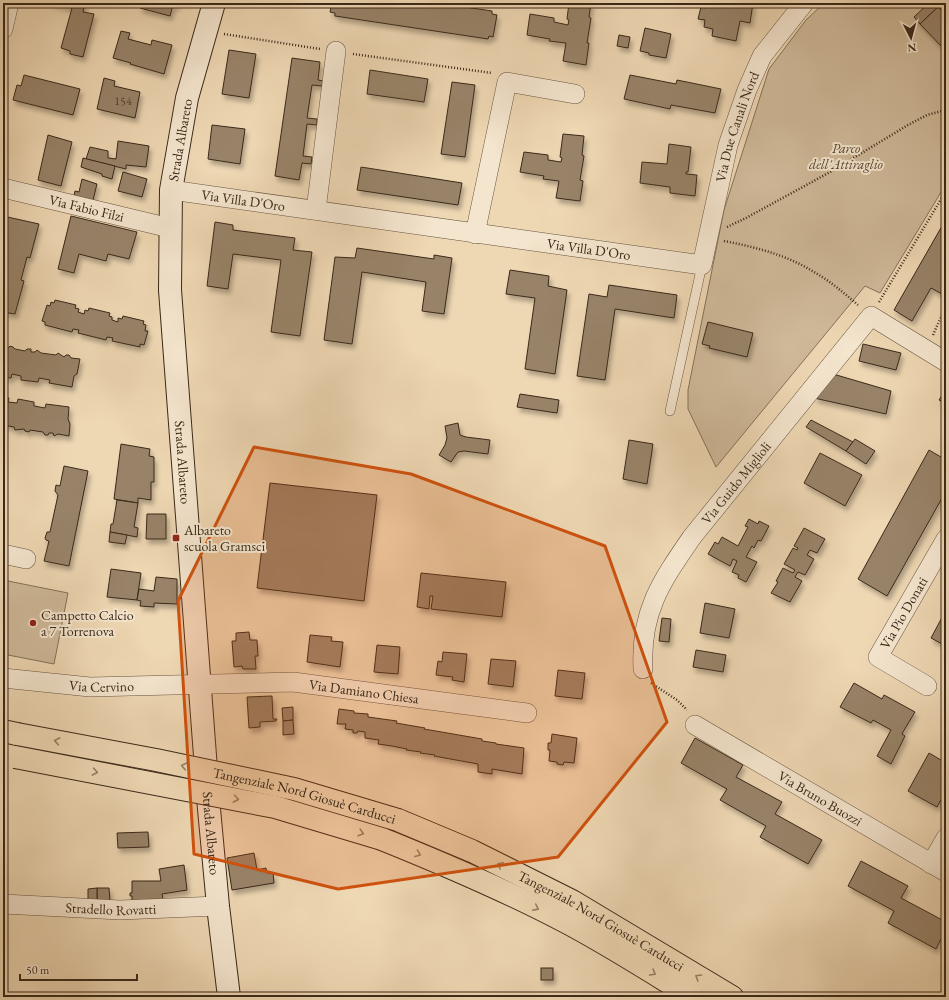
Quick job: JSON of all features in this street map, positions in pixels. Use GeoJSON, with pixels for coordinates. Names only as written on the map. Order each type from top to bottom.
{"type":"FeatureCollection","features":[{"type":"Feature","properties":{"kind":"highway","name":"Tangenziale Nord Giosuè Carducci"},"geometry":{"type":"LineString","coordinates":[[10,733],[156,760],[294,789],[398,820],[472,851],[572,901],[732,997]]}},
{"type":"Feature","properties":{"kind":"highway","name":"Tangenziale Nord Giosuè Carducci"},"geometry":{"type":"LineString","coordinates":[[9,756],[275,807],[382,839],[450,866],[564,921],[692,997]]}},
{"type":"Feature","properties":{"kind":"street"},"geometry":{"type":"LineString","coordinates":[[3,29],[9,3]]}},
{"type":"Feature","properties":{"kind":"street","name":"Strada Albareto"},"geometry":{"type":"LineString","coordinates":[[214,3],[187,98],[171,190],[170,290],[204,749],[218,906],[229,997]]}},
{"type":"Feature","properties":{"kind":"street","name":"Via Due Canali Nord"},"geometry":{"type":"LineString","coordinates":[[702,265],[728,145],[747,90],[762,56],[804,3]]}},
{"type":"Feature","properties":{"kind":"street"},"geometry":{"type":"LineString","coordinates":[[316,210],[336,51]]}},
{"type":"Feature","properties":{"kind":"street"},"geometry":{"type":"LineString","coordinates":[[475,234],[507,82],[575,94]]}},
{"type":"Feature","properties":{"kind":"street","name":"Via Fabio Filzi"},"geometry":{"type":"LineString","coordinates":[[3,188],[170,228]]}},
{"type":"Feature","properties":{"kind":"street","name":"Via Villa D'Oro"},"geometry":{"type":"LineString","coordinates":[[171,190],[702,265]]}},
{"type":"Feature","properties":{"kind":"street"},"geometry":{"type":"LineString","coordinates":[[871,316],[946,362]]}},
{"type":"Feature","properties":{"kind":"street","name":"Via Guido Miglioli"},"geometry":{"type":"LineString","coordinates":[[642,670],[644,631],[656,593],[668,571],[692,537],[871,316]]}},
{"type":"Feature","properties":{"kind":"street","name":"Via Pio Donati"},"geometry":{"type":"LineString","coordinates":[[928,686],[878,656],[946,539]]}},
{"type":"Feature","properties":{"kind":"street"},"geometry":{"type":"LineString","coordinates":[[3,554],[26,559]]}},
{"type":"Feature","properties":{"kind":"street","name":"Via Cervino"},"geometry":{"type":"LineString","coordinates":[[3,678],[90,687],[200,684]]}},
{"type":"Feature","properties":{"kind":"street","name":"Via Damiano Chiesa"},"geometry":{"type":"LineString","coordinates":[[200,684],[293,682],[527,713]]}},
{"type":"Feature","properties":{"kind":"street","name":"Via Bruno Buozzi"},"geometry":{"type":"LineString","coordinates":[[694,725],[939,868]]}},
{"type":"Feature","properties":{"kind":"street"},"geometry":{"type":"LineString","coordinates":[[939,868],[946,838]]}},
{"type":"Feature","properties":{"kind":"street","name":"Stradello Rovatti"},"geometry":{"type":"LineString","coordinates":[[3,904],[120,910],[218,906]]}},
{"type":"Feature","properties":{"kind":"lane"},"geometry":{"type":"LineString","coordinates":[[670,411],[702,265]]}},
{"type":"Feature","properties":{"kind":"path"},"geometry":{"type":"LineString","coordinates":[[206,31],[500,74],[507,82]]}},
{"type":"Feature","properties":{"kind":"path"},"geometry":{"type":"LineString","coordinates":[[708,238],[716,232],[746,218],[832,171],[926,115],[946,110]]}},
{"type":"Feature","properties":{"kind":"path"},"geometry":{"type":"LineString","coordinates":[[708,238],[753,247],[789,259],[814,271],[871,316],[946,191]]}},
{"type":"Feature","properties":{"kind":"path"},"geometry":{"type":"LineString","coordinates":[[927,351],[946,306]]}},
{"type":"Feature","properties":{"kind":"path"},"geometry":{"type":"LineString","coordinates":[[642,670],[648,680],[683,704],[694,725]]}},
{"type":"Feature","properties":{"kind":"highlighted area"},"geometry":{"type":"Polygon","coordinates":[[[254,447],[411,474],[605,546],[667,722],[558,857],[338,889],[194,854],[178,601],[254,447]]]}},
{"type":"Feature","properties":{"kind":"green space","name":"Parco dell'Attiraglio"},"geometry":{"type":"Polygon","coordinates":[[[824,3],[946,3],[946,184],[880,293],[865,286],[716,467],[688,409],[688,390],[724,210],[769,69],[806,20],[824,3]]]}},
{"type":"Feature","properties":{"kind":"green space","name":"Campetto Calcio a 7 Torrenova"},"geometry":{"type":"Polygon","coordinates":[[[3,580],[68,593],[54,664],[3,654],[3,580]]]}},
{"type":"Feature","properties":{"kind":"building"},"geometry":{"type":"Polygon","coordinates":[[[51,3],[85,3],[83,12],[94,14],[83,57],[70,54],[70,51],[61,48],[72,8],[51,3]]]}},
{"type":"Feature","properties":{"kind":"building"},"geometry":{"type":"Polygon","coordinates":[[[141,3],[178,3],[177,6],[173,5],[170,16],[140,8],[141,3]]]}},
{"type":"Feature","properties":{"kind":"building"},"geometry":{"type":"Polygon","coordinates":[[[332,3],[438,3],[492,11],[492,14],[497,15],[493,37],[489,36],[488,39],[335,16],[335,13],[330,12],[332,3]]]}},
{"type":"Feature","properties":{"kind":"building"},"geometry":{"type":"Polygon","coordinates":[[[569,3],[591,3],[589,17],[591,18],[587,43],[589,43],[586,65],[563,61],[566,43],[549,41],[550,39],[527,35],[530,14],[554,18],[554,22],[568,25],[569,20],[567,19],[569,3]]]}},
{"type":"Feature","properties":{"kind":"building"},"geometry":{"type":"Polygon","coordinates":[[[706,3],[753,3],[750,23],[740,21],[736,41],[712,36],[713,29],[704,27],[705,20],[698,19],[701,7],[705,8],[706,3]]]}},
{"type":"Feature","properties":{"kind":"building"},"geometry":{"type":"Polygon","coordinates":[[[929,3],[934,3],[938,7],[920,24],[914,17],[929,3]]]}},
{"type":"Feature","properties":{"kind":"building"},"geometry":{"type":"Polygon","coordinates":[[[938,7],[946,15],[946,46],[943,48],[920,24],[938,7]]]}},
{"type":"Feature","properties":{"kind":"building"},"geometry":{"type":"Polygon","coordinates":[[[645,28],[671,34],[666,58],[649,55],[649,53],[640,51],[645,28]]]}},
{"type":"Feature","properties":{"kind":"building"},"geometry":{"type":"Polygon","coordinates":[[[121,31],[130,33],[128,39],[151,45],[152,40],[172,45],[164,74],[113,58],[121,31]]]}},
{"type":"Feature","properties":{"kind":"building"},"geometry":{"type":"Polygon","coordinates":[[[619,35],[630,37],[628,48],[617,46],[619,35]]]}},
{"type":"Feature","properties":{"kind":"building"},"geometry":{"type":"Polygon","coordinates":[[[229,50],[256,54],[249,98],[222,94],[229,50]]]}},
{"type":"Feature","properties":{"kind":"building"},"geometry":{"type":"Polygon","coordinates":[[[292,58],[320,62],[318,80],[323,81],[322,86],[312,85],[307,118],[317,119],[317,125],[307,124],[303,156],[312,157],[311,164],[302,163],[299,180],[275,176],[292,58]]]}},
{"type":"Feature","properties":{"kind":"building"},"geometry":{"type":"Polygon","coordinates":[[[370,70],[428,79],[424,102],[367,94],[370,70]]]}},
{"type":"Feature","properties":{"kind":"building"},"geometry":{"type":"Polygon","coordinates":[[[24,75],[80,89],[73,115],[13,100],[17,85],[21,86],[24,75]]]}},
{"type":"Feature","properties":{"kind":"building"},"geometry":{"type":"Polygon","coordinates":[[[630,75],[676,84],[677,80],[721,89],[715,113],[671,105],[670,109],[624,99],[630,75]]]}},
{"type":"Feature","properties":{"kind":"building"},"geometry":{"type":"Polygon","coordinates":[[[104,78],[115,81],[114,86],[140,92],[135,118],[97,109],[104,78]]]}},
{"type":"Feature","properties":{"kind":"building"},"geometry":{"type":"Polygon","coordinates":[[[452,82],[475,85],[465,157],[441,154],[452,82]]]}},
{"type":"Feature","properties":{"kind":"building"},"geometry":{"type":"Polygon","coordinates":[[[212,125],[245,129],[240,164],[208,159],[212,125]]]}},
{"type":"Feature","properties":{"kind":"building"},"geometry":{"type":"Polygon","coordinates":[[[563,134],[584,136],[582,155],[584,156],[580,180],[583,181],[580,201],[556,198],[559,181],[543,179],[544,176],[520,172],[524,152],[548,155],[548,160],[561,162],[562,158],[560,157],[563,134]]]}},
{"type":"Feature","properties":{"kind":"building"},"geometry":{"type":"Polygon","coordinates":[[[48,135],[72,142],[61,186],[38,180],[48,135]]]}},
{"type":"Feature","properties":{"kind":"building"},"geometry":{"type":"Polygon","coordinates":[[[118,141],[149,146],[146,167],[126,165],[126,169],[86,159],[90,147],[108,151],[108,158],[116,159],[118,141]]]}},
{"type":"Feature","properties":{"kind":"building"},"geometry":{"type":"Polygon","coordinates":[[[669,144],[691,147],[688,172],[686,172],[686,174],[697,175],[695,196],[670,193],[670,187],[640,183],[642,162],[667,164],[669,144]]]}},
{"type":"Feature","properties":{"kind":"building"},"geometry":{"type":"Polygon","coordinates":[[[83,158],[115,166],[112,179],[81,167],[83,158]]]}},
{"type":"Feature","properties":{"kind":"building"},"geometry":{"type":"Polygon","coordinates":[[[361,167],[462,183],[458,205],[357,190],[361,167]]]}},
{"type":"Feature","properties":{"kind":"building"},"geometry":{"type":"Polygon","coordinates":[[[123,172],[147,179],[142,197],[118,191],[123,172]]]}},
{"type":"Feature","properties":{"kind":"building"},"geometry":{"type":"Polygon","coordinates":[[[82,179],[97,184],[93,200],[74,196],[75,191],[79,192],[82,179]]]}},
{"type":"Feature","properties":{"kind":"building"},"geometry":{"type":"Polygon","coordinates":[[[3,216],[39,224],[30,258],[27,257],[21,280],[24,281],[15,314],[3,312],[3,216]]]}},
{"type":"Feature","properties":{"kind":"building"},"geometry":{"type":"Polygon","coordinates":[[[71,216],[137,232],[129,259],[108,254],[106,261],[79,254],[74,273],[58,269],[71,216]]]}},
{"type":"Feature","properties":{"kind":"building"},"geometry":{"type":"Polygon","coordinates":[[[946,219],[946,287],[942,294],[931,288],[912,321],[894,310],[946,219]]]}},
{"type":"Feature","properties":{"kind":"building"},"geometry":{"type":"Polygon","coordinates":[[[215,222],[233,225],[233,230],[295,238],[293,250],[312,252],[300,336],[271,332],[281,260],[233,254],[228,289],[207,286],[215,222]]]}},
{"type":"Feature","properties":{"kind":"building"},"geometry":{"type":"Polygon","coordinates":[[[357,248],[434,259],[434,255],[452,258],[444,314],[422,311],[426,282],[362,272],[352,344],[324,340],[335,257],[355,258],[357,248]]]}},
{"type":"Feature","properties":{"kind":"building"},"geometry":{"type":"Polygon","coordinates":[[[510,270],[549,276],[548,286],[567,290],[555,374],[525,369],[535,298],[506,294],[510,270]]]}},
{"type":"Feature","properties":{"kind":"building"},"geometry":{"type":"Polygon","coordinates":[[[609,285],[677,295],[674,318],[615,309],[605,380],[577,376],[589,294],[607,297],[609,285]]]}},
{"type":"Feature","properties":{"kind":"building"},"geometry":{"type":"Polygon","coordinates":[[[55,300],[76,305],[75,308],[79,309],[78,312],[84,314],[85,310],[88,311],[89,308],[110,313],[109,316],[112,317],[112,320],[118,322],[118,318],[122,319],[123,316],[144,321],[143,324],[146,325],[145,331],[148,331],[144,345],[140,344],[140,347],[112,341],[113,338],[107,337],[106,340],[78,333],[79,330],[73,329],[72,332],[45,325],[45,322],[42,321],[47,305],[50,306],[51,302],[54,303],[55,300]]]}},
{"type":"Feature","properties":{"kind":"building"},"geometry":{"type":"Polygon","coordinates":[[[708,322],[753,333],[747,357],[709,348],[710,346],[702,344],[708,322]]]}},
{"type":"Feature","properties":{"kind":"building"},"geometry":{"type":"Polygon","coordinates":[[[863,344],[901,353],[896,370],[859,361],[863,344]]]}},
{"type":"Feature","properties":{"kind":"building"},"geometry":{"type":"Polygon","coordinates":[[[3,345],[5,348],[10,346],[15,349],[25,351],[27,349],[31,349],[31,352],[35,352],[37,350],[41,353],[56,355],[58,353],[64,357],[69,355],[71,358],[80,359],[77,374],[74,376],[72,387],[49,383],[50,380],[39,378],[38,382],[21,380],[21,376],[12,374],[11,378],[3,377],[3,345]]]}},
{"type":"Feature","properties":{"kind":"building"},"geometry":{"type":"Polygon","coordinates":[[[833,374],[891,391],[886,414],[814,398],[833,374]]]}},
{"type":"Feature","properties":{"kind":"building"},"geometry":{"type":"Polygon","coordinates":[[[946,389],[946,404],[939,400],[946,389]]]}},
{"type":"Feature","properties":{"kind":"building"},"geometry":{"type":"Polygon","coordinates":[[[520,394],[559,400],[557,413],[517,407],[520,394]]]}},
{"type":"Feature","properties":{"kind":"building"},"geometry":{"type":"Polygon","coordinates":[[[3,397],[9,398],[8,402],[17,403],[18,399],[34,402],[34,406],[45,408],[46,404],[69,407],[69,436],[58,434],[54,436],[53,433],[45,435],[43,432],[30,430],[29,432],[25,431],[24,429],[15,430],[14,427],[3,425],[3,397]]]}},
{"type":"Feature","properties":{"kind":"building"},"geometry":{"type":"Polygon","coordinates":[[[811,420],[853,442],[846,451],[806,427],[811,420]]]}},
{"type":"Feature","properties":{"kind":"building"},"geometry":{"type":"Polygon","coordinates":[[[458,423],[460,435],[490,440],[488,454],[464,451],[458,452],[451,462],[439,455],[447,438],[445,426],[458,423]]]}},
{"type":"Feature","properties":{"kind":"building"},"geometry":{"type":"Polygon","coordinates":[[[855,439],[875,451],[866,464],[846,451],[855,439]]]}},
{"type":"Feature","properties":{"kind":"building"},"geometry":{"type":"Polygon","coordinates":[[[629,440],[653,444],[647,484],[623,479],[629,440]]]}},
{"type":"Feature","properties":{"kind":"building"},"geometry":{"type":"Polygon","coordinates":[[[121,444],[150,449],[149,456],[154,457],[154,482],[151,482],[151,500],[138,498],[138,503],[114,499],[121,444]]]}},
{"type":"Feature","properties":{"kind":"building"},"geometry":{"type":"Polygon","coordinates":[[[929,450],[946,460],[946,491],[887,596],[858,579],[929,450]]]}},
{"type":"Feature","properties":{"kind":"building"},"geometry":{"type":"Polygon","coordinates":[[[820,453],[862,475],[845,506],[804,483],[820,453]]]}},
{"type":"Feature","properties":{"kind":"building"},"geometry":{"type":"Polygon","coordinates":[[[64,466],[88,471],[69,566],[44,561],[49,541],[45,538],[47,532],[50,532],[58,495],[55,491],[56,485],[60,486],[64,466]]]}},
{"type":"Feature","properties":{"kind":"building"},"geometry":{"type":"Polygon","coordinates":[[[270,483],[377,495],[364,601],[257,588],[270,483]]]}},
{"type":"Feature","properties":{"kind":"building"},"geometry":{"type":"Polygon","coordinates":[[[117,500],[138,503],[134,527],[138,528],[137,537],[110,532],[111,524],[113,524],[117,500]]]}},
{"type":"Feature","properties":{"kind":"building"},"geometry":{"type":"Polygon","coordinates":[[[147,514],[166,514],[166,539],[146,539],[147,514]]]}},
{"type":"Feature","properties":{"kind":"building"},"geometry":{"type":"Polygon","coordinates":[[[749,519],[758,524],[759,521],[769,526],[761,541],[758,540],[754,548],[752,546],[746,557],[757,562],[746,582],[738,578],[739,575],[732,572],[737,561],[733,559],[730,566],[708,554],[715,542],[718,544],[722,537],[738,546],[748,527],[745,526],[749,519]]]}},
{"type":"Feature","properties":{"kind":"building"},"geometry":{"type":"Polygon","coordinates":[[[804,528],[825,539],[817,553],[810,550],[807,555],[814,559],[805,575],[798,572],[795,577],[802,581],[790,602],[771,593],[778,582],[776,581],[783,568],[793,573],[795,570],[784,564],[793,548],[797,550],[798,548],[794,546],[804,528]]]}},
{"type":"Feature","properties":{"kind":"building"},"geometry":{"type":"Polygon","coordinates":[[[110,532],[127,535],[125,544],[109,542],[110,532]]]}},
{"type":"Feature","properties":{"kind":"building"},"geometry":{"type":"Polygon","coordinates":[[[111,569],[141,573],[137,600],[107,597],[111,569]]]}},
{"type":"Feature","properties":{"kind":"building"},"geometry":{"type":"Polygon","coordinates":[[[421,573],[506,582],[502,617],[431,609],[433,596],[430,596],[429,609],[417,607],[421,573]]]}},
{"type":"Feature","properties":{"kind":"building"},"geometry":{"type":"Polygon","coordinates":[[[156,577],[177,579],[177,604],[154,603],[154,607],[140,606],[141,601],[137,600],[139,589],[154,591],[156,577]]]}},
{"type":"Feature","properties":{"kind":"building"},"geometry":{"type":"Polygon","coordinates":[[[705,603],[735,609],[729,638],[700,633],[705,603]]]}},
{"type":"Feature","properties":{"kind":"building"},"geometry":{"type":"Polygon","coordinates":[[[946,610],[946,646],[931,638],[946,610]]]}},
{"type":"Feature","properties":{"kind":"building"},"geometry":{"type":"Polygon","coordinates":[[[662,618],[671,619],[669,642],[659,641],[662,618]]]}},
{"type":"Feature","properties":{"kind":"building"},"geometry":{"type":"Polygon","coordinates":[[[249,632],[250,640],[257,640],[258,656],[255,656],[256,669],[243,669],[242,666],[234,667],[232,641],[236,641],[236,633],[249,632]]]}},
{"type":"Feature","properties":{"kind":"building"},"geometry":{"type":"Polygon","coordinates":[[[310,635],[332,637],[331,641],[343,642],[340,667],[307,662],[310,635]]]}},
{"type":"Feature","properties":{"kind":"building"},"geometry":{"type":"Polygon","coordinates":[[[377,645],[400,647],[398,674],[374,672],[377,645]]]}},
{"type":"Feature","properties":{"kind":"building"},"geometry":{"type":"Polygon","coordinates":[[[696,650],[726,655],[723,672],[693,667],[696,650]]]}},
{"type":"Feature","properties":{"kind":"building"},"geometry":{"type":"Polygon","coordinates":[[[443,652],[467,654],[464,682],[452,680],[453,677],[436,675],[438,661],[442,662],[443,652]]]}},
{"type":"Feature","properties":{"kind":"building"},"geometry":{"type":"Polygon","coordinates":[[[491,659],[516,661],[513,687],[488,684],[491,659]]]}},
{"type":"Feature","properties":{"kind":"building"},"geometry":{"type":"Polygon","coordinates":[[[558,670],[585,673],[582,699],[555,696],[558,670]]]}},
{"type":"Feature","properties":{"kind":"building"},"geometry":{"type":"Polygon","coordinates":[[[854,683],[882,699],[884,695],[915,712],[902,734],[905,736],[891,764],[877,756],[891,730],[873,720],[871,723],[840,707],[854,683]]]}},
{"type":"Feature","properties":{"kind":"building"},"geometry":{"type":"Polygon","coordinates":[[[272,696],[273,719],[277,719],[276,721],[260,722],[260,727],[249,728],[247,697],[272,696]]]}},
{"type":"Feature","properties":{"kind":"building"},"geometry":{"type":"Polygon","coordinates":[[[293,707],[293,720],[283,721],[282,708],[293,707]]]}},
{"type":"Feature","properties":{"kind":"building"},"geometry":{"type":"Polygon","coordinates":[[[339,709],[354,711],[354,713],[368,714],[368,717],[397,721],[396,723],[425,728],[424,729],[482,739],[482,741],[496,744],[524,748],[522,774],[492,769],[492,774],[478,772],[478,764],[378,744],[379,740],[365,738],[365,732],[358,731],[357,733],[353,733],[353,730],[345,729],[346,724],[337,724],[339,709]]]}},
{"type":"Feature","properties":{"kind":"building"},"geometry":{"type":"Polygon","coordinates":[[[293,720],[294,734],[283,735],[283,721],[293,720]]]}},
{"type":"Feature","properties":{"kind":"building"},"geometry":{"type":"Polygon","coordinates":[[[552,734],[577,738],[574,763],[564,762],[563,765],[557,764],[557,762],[549,761],[550,750],[548,750],[548,743],[551,743],[552,734]]]}},
{"type":"Feature","properties":{"kind":"building"},"geometry":{"type":"Polygon","coordinates":[[[695,738],[743,765],[736,777],[782,802],[775,814],[822,840],[808,864],[760,837],[766,826],[720,800],[727,789],[681,763],[695,738]]]}},
{"type":"Feature","properties":{"kind":"building"},"geometry":{"type":"Polygon","coordinates":[[[929,753],[946,763],[946,791],[937,807],[908,791],[929,753]]]}},
{"type":"Feature","properties":{"kind":"building"},"geometry":{"type":"Polygon","coordinates":[[[148,832],[149,847],[118,848],[117,833],[148,832]]]}},
{"type":"Feature","properties":{"kind":"building"},"geometry":{"type":"Polygon","coordinates":[[[254,853],[257,870],[266,868],[267,873],[273,873],[274,883],[232,890],[227,858],[254,853]]]}},
{"type":"Feature","properties":{"kind":"building"},"geometry":{"type":"Polygon","coordinates":[[[861,861],[908,886],[901,898],[946,922],[946,929],[936,949],[888,923],[894,911],[848,886],[861,861]]]}},
{"type":"Feature","properties":{"kind":"building"},"geometry":{"type":"Polygon","coordinates":[[[184,865],[187,890],[162,894],[164,903],[132,902],[132,896],[130,896],[130,893],[132,893],[132,881],[161,881],[159,869],[184,865]]]}},
{"type":"Feature","properties":{"kind":"building"},"geometry":{"type":"Polygon","coordinates":[[[97,888],[109,888],[110,902],[97,902],[97,888]]]}},
{"type":"Feature","properties":{"kind":"building"},"geometry":{"type":"Polygon","coordinates":[[[97,888],[97,902],[88,902],[88,889],[97,888]]]}},
{"type":"Feature","properties":{"kind":"building"},"geometry":{"type":"Polygon","coordinates":[[[541,968],[553,968],[553,980],[541,980],[541,968]]]}},
{"type":"Feature","properties":{"kind":"place","name":"Albareto scuola Gramsci"},"geometry":{"type":"Point","coordinates":[176,538]}},
{"type":"Feature","properties":{"kind":"place","name":"Campetto Calcio a 7 Torrenova"},"geometry":{"type":"Point","coordinates":[33,623]}}]}
